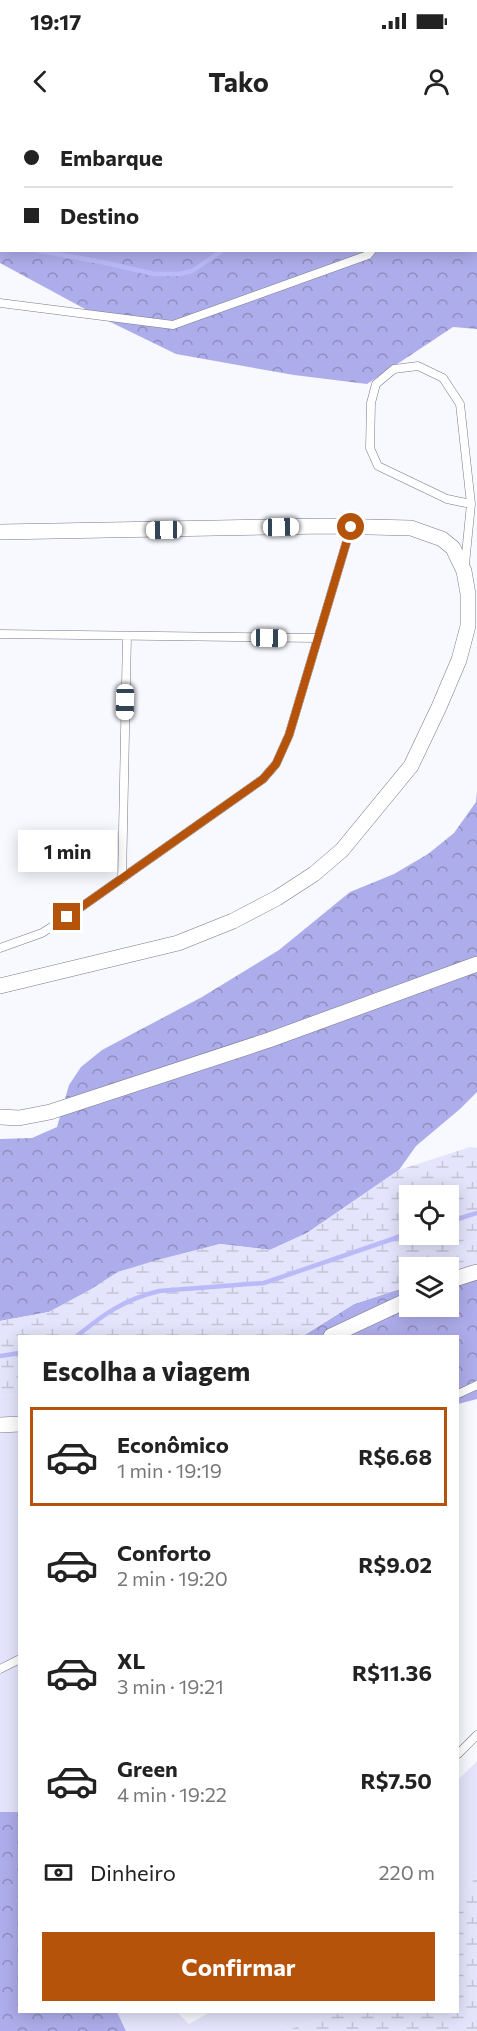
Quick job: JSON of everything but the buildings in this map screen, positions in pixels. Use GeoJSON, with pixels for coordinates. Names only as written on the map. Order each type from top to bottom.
{"type":"FeatureCollection","features":[{"type":"Feature","properties":{"kind":"street"},"geometry":{"type":"LineString","coordinates":[[0,532],[411,528],[442,539],[453,549],[464,571],[468,594],[468,626],[459,660],[411,766],[342,850],[314,874],[277,898],[233,921],[178,942],[0,986]]}},
{"type":"Feature","properties":{"kind":"street"},"geometry":{"type":"LineString","coordinates":[[0,1117],[19,1118],[50,1112],[269,1040],[477,964]]}},
{"type":"Feature","properties":{"kind":"street"},"geometry":{"type":"LineString","coordinates":[[459,1278],[477,1272]]}},
{"type":"Feature","properties":{"kind":"street"},"geometry":{"type":"LineString","coordinates":[[333,1335],[399,1304]]}},
{"type":"Feature","properties":{"kind":"street"},"geometry":{"type":"LineString","coordinates":[[0,1425],[18,1424]]}},
{"type":"Feature","properties":{"kind":"lane"},"geometry":{"type":"LineString","coordinates":[[0,303],[173,325],[368,255],[370,252]]}},
{"type":"Feature","properties":{"kind":"lane"},"geometry":{"type":"LineString","coordinates":[[464,571],[471,504],[460,404],[443,378],[418,366],[394,369],[376,384],[371,403],[370,448],[378,466],[447,499],[471,504]]}},
{"type":"Feature","properties":{"kind":"lane"},"geometry":{"type":"LineString","coordinates":[[0,948],[42,933],[67,917],[263,779],[276,764],[289,735],[351,527]]}},
{"type":"Feature","properties":{"kind":"lane"},"geometry":{"type":"LineString","coordinates":[[0,634],[317,638]]}},
{"type":"Feature","properties":{"kind":"lane"},"geometry":{"type":"LineString","coordinates":[[122,879],[127,636]]}},
{"type":"Feature","properties":{"kind":"lane"},"geometry":{"type":"LineString","coordinates":[[459,1394],[477,1385]]}},
{"type":"Feature","properties":{"kind":"lane"},"geometry":{"type":"LineString","coordinates":[[0,1669],[18,1660]]}},
{"type":"Feature","properties":{"kind":"lane"},"geometry":{"type":"LineString","coordinates":[[459,1753],[477,1736]]}},
{"type":"Feature","properties":{"kind":"green space"},"geometry":{"type":"Polygon","coordinates":[[[0,252],[477,252],[477,329],[453,327],[367,384],[294,375],[176,354],[98,316],[0,263],[0,252]]]}},
{"type":"Feature","properties":{"kind":"green space"},"geometry":{"type":"Polygon","coordinates":[[[477,791],[477,1092],[416,1146],[399,1170],[307,1233],[270,1250],[220,1244],[118,1272],[49,1312],[0,1321],[0,1139],[32,1138],[57,1127],[69,1085],[81,1067],[102,1050],[202,997],[279,950],[350,892],[394,874],[428,854],[454,833],[476,802],[477,791]]]}},
{"type":"Feature","properties":{"kind":"green space"},"geometry":{"type":"Polygon","coordinates":[[[470,1147],[477,1148],[477,1264],[459,1270],[459,1257],[399,1257],[399,1289],[354,1304],[305,1335],[18,1335],[18,1395],[0,1396],[0,1321],[49,1312],[118,1272],[157,1260],[220,1244],[270,1250],[307,1233],[399,1170],[470,1147]]]}},
{"type":"Feature","properties":{"kind":"green space"},"geometry":{"type":"Polygon","coordinates":[[[477,1264],[477,1399],[459,1404],[459,1335],[305,1335],[354,1304],[399,1289],[399,1317],[459,1317],[459,1270],[477,1264]]]}},
{"type":"Feature","properties":{"kind":"green space"},"geometry":{"type":"Polygon","coordinates":[[[18,1395],[18,1812],[0,1812],[0,1396],[18,1395]]]}},
{"type":"Feature","properties":{"kind":"green space"},"geometry":{"type":"Polygon","coordinates":[[[477,1761],[477,1876],[459,1897],[459,1779],[477,1761]]]}},
{"type":"Feature","properties":{"kind":"green space"},"geometry":{"type":"Polygon","coordinates":[[[0,1812],[18,1812],[18,2013],[117,2013],[126,2031],[0,2031],[0,1812]]]}},
{"type":"Feature","properties":{"kind":"green space"},"geometry":{"type":"Polygon","coordinates":[[[477,1876],[477,2031],[284,2031],[341,2013],[459,2013],[459,1897],[477,1876]]]}},
{"type":"Feature","properties":{"kind":"green space"},"geometry":{"type":"Polygon","coordinates":[[[117,2013],[178,2013],[189,2024],[208,2013],[341,2013],[284,2031],[126,2031],[117,2013]]]}},
{"type":"Feature","properties":{"kind":"waterway"},"geometry":{"type":"LineString","coordinates":[[45,252],[154,274],[179,274],[192,271],[220,252]]}},
{"type":"Feature","properties":{"kind":"waterway"},"geometry":{"type":"LineString","coordinates":[[459,1219],[477,1213]]}},
{"type":"Feature","properties":{"kind":"waterway"},"geometry":{"type":"LineString","coordinates":[[78,1335],[115,1309],[159,1291],[264,1283],[399,1237]]}},
{"type":"Feature","properties":{"kind":"waterway"},"geometry":{"type":"LineString","coordinates":[[0,1356],[18,1353]]}},
{"type":"Feature","properties":{"kind":"route"},"geometry":{"type":"LineString","coordinates":[[67,917],[263,779],[276,764],[289,735],[351,527]]}}]}
